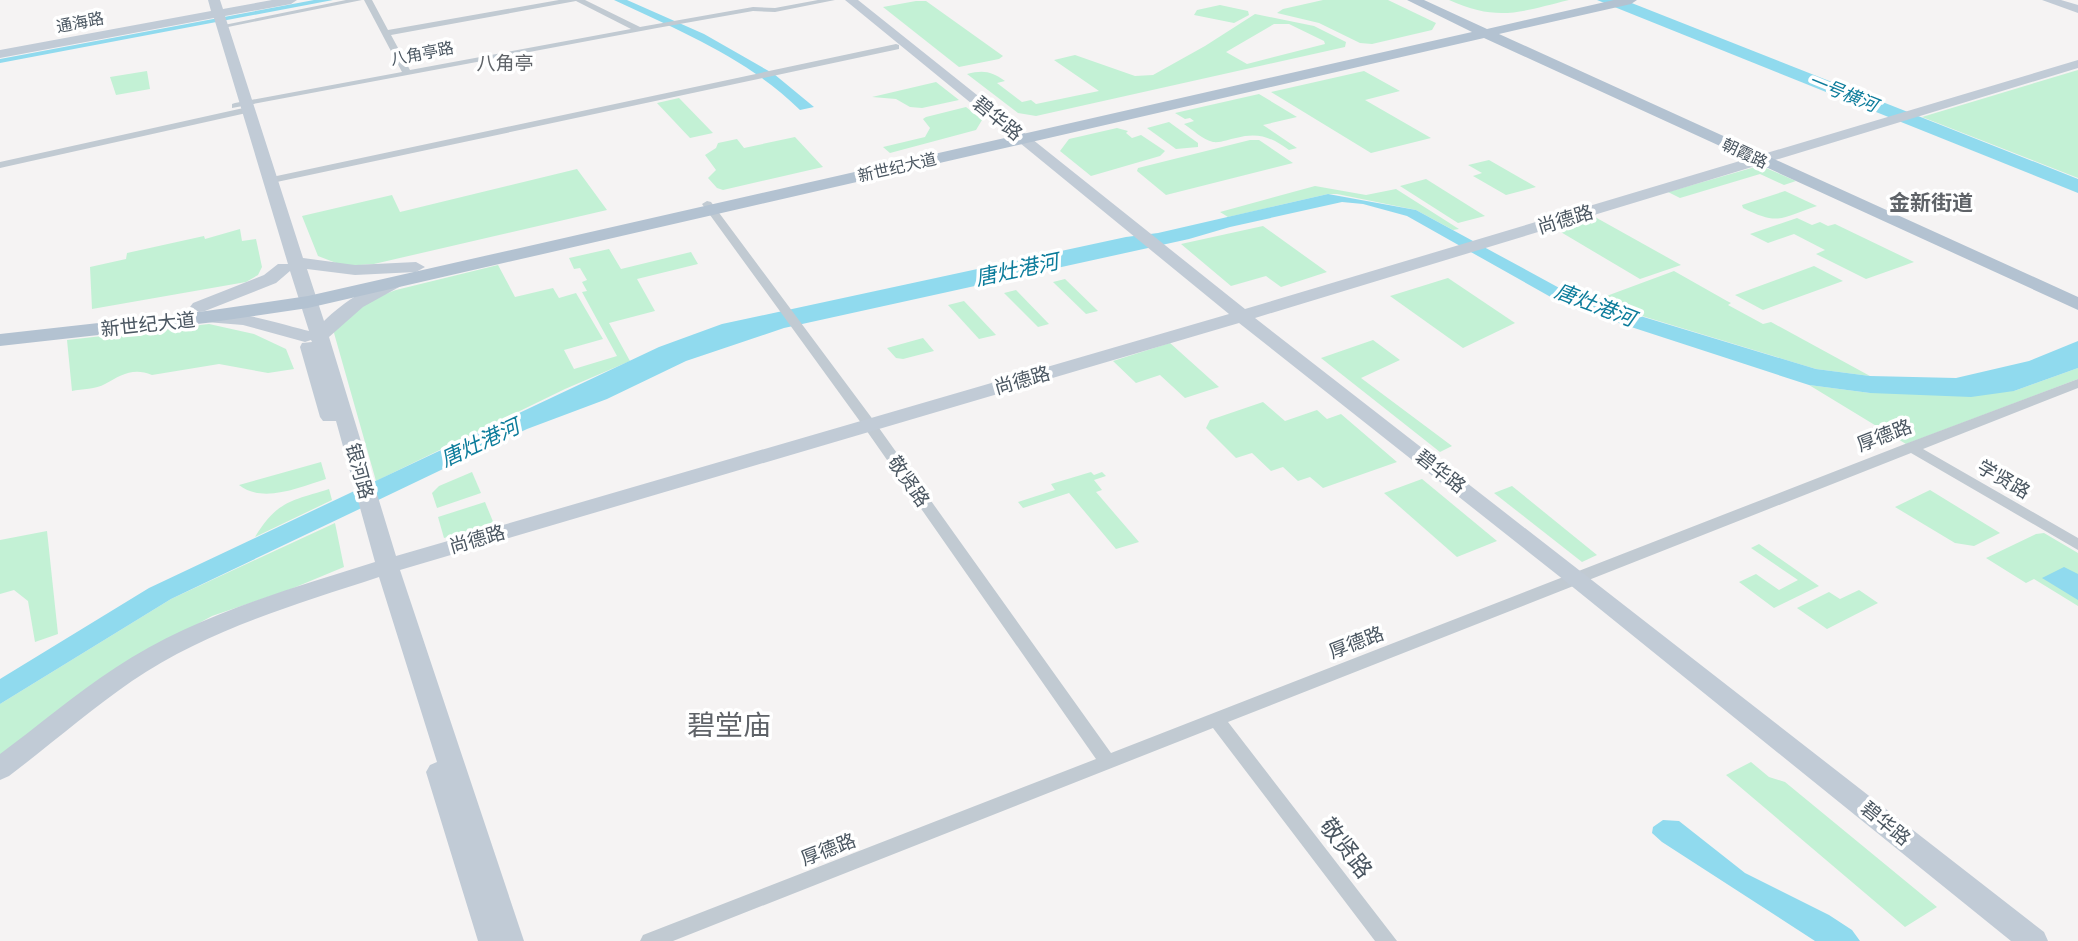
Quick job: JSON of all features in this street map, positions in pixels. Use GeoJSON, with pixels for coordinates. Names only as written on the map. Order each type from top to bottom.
{"type":"FeatureCollection","features":[{"type":"Feature","properties":{"kind":"main road","name":"朝霞路"},"geometry":{"type":"LineString","coordinates":[[1413,0],[1486,30]]}},
{"type":"Feature","properties":{"kind":"main road","name":"朝霞路"},"geometry":{"type":"LineString","coordinates":[[1427,0],[1486,30],[2077,300]]}},
{"type":"Feature","properties":{"kind":"main road","name":"新世纪大道"},"geometry":{"type":"LineString","coordinates":[[0,340],[300,298],[1602,3],[1630,0]]}},
{"type":"Feature","properties":{"kind":"main road","name":"新世纪大道"},"geometry":{"type":"LineString","coordinates":[[0,331],[203,312]]}},
{"type":"Feature","properties":{"kind":"street","name":"银河路"},"geometry":{"type":"LineString","coordinates":[[204,0],[218,23]]}},
{"type":"Feature","properties":{"kind":"street","name":"银河路"},"geometry":{"type":"LineString","coordinates":[[214,0],[242,108],[313,336],[493,941]]}},
{"type":"Feature","properties":{"kind":"street","name":"通海路"},"geometry":{"type":"LineString","coordinates":[[0,54],[218,23],[290,0]]}},
{"type":"Feature","properties":{"kind":"street"},"geometry":{"type":"LineString","coordinates":[[218,23],[358,0]]}},
{"type":"Feature","properties":{"kind":"street"},"geometry":{"type":"LineString","coordinates":[[368,0],[407,72]]}},
{"type":"Feature","properties":{"kind":"street"},"geometry":{"type":"LineString","coordinates":[[386,33],[572,0]]}},
{"type":"Feature","properties":{"kind":"street"},"geometry":{"type":"LineString","coordinates":[[579,0],[638,29]]}},
{"type":"Feature","properties":{"kind":"street"},"geometry":{"type":"LineString","coordinates":[[753,9],[758,4],[775,0]]}},
{"type":"Feature","properties":{"kind":"street"},"geometry":{"type":"LineString","coordinates":[[753,9],[775,10],[831,0]]}},
{"type":"Feature","properties":{"kind":"street","name":"碧华路"},"geometry":{"type":"LineString","coordinates":[[851,0],[1242,316],[1577,578],[2033,941]]}},
{"type":"Feature","properties":{"kind":"street"},"geometry":{"type":"LineString","coordinates":[[2048,0],[2078,9]]}},
{"type":"Feature","properties":{"kind":"street","name":"八角亭路"},"geometry":{"type":"LineString","coordinates":[[0,165],[407,72],[753,9]]}},
{"type":"Feature","properties":{"kind":"street"},"geometry":{"type":"LineString","coordinates":[[272,180],[896,47]]}},
{"type":"Feature","properties":{"kind":"street","name":"尚德路"},"geometry":{"type":"LineString","coordinates":[[0,769],[124,674],[188,638],[261,607],[380,568],[1242,316],[2078,64]]}},
{"type":"Feature","properties":{"kind":"street","name":"银河路"},"geometry":{"type":"LineString","coordinates":[[242,108],[272,180],[290,265]]}},
{"type":"Feature","properties":{"kind":"street","name":"敬贤路"},"geometry":{"type":"LineString","coordinates":[[709,206],[869,424],[1108,762]]}},
{"type":"Feature","properties":{"kind":"street"},"geometry":{"type":"LineString","coordinates":[[203,312],[271,279],[290,265],[412,273]]}},
{"type":"Feature","properties":{"kind":"street"},"geometry":{"type":"LineString","coordinates":[[203,312],[313,336],[361,299],[412,273]]}},
{"type":"Feature","properties":{"kind":"street","name":"厚德路"},"geometry":{"type":"LineString","coordinates":[[650,941],[2078,383]]}},
{"type":"Feature","properties":{"kind":"street","name":"学贤路"},"geometry":{"type":"LineString","coordinates":[[1910,447],[2078,545]]}},
{"type":"Feature","properties":{"kind":"street","name":"银河路"},"geometry":{"type":"LineString","coordinates":[[380,568],[509,941]]}},
{"type":"Feature","properties":{"kind":"street","name":"敬贤路"},"geometry":{"type":"LineString","coordinates":[[1216,719],[1387,941]]}},
{"type":"Feature","properties":{"kind":"green space"},"geometry":{"type":"Polygon","coordinates":[[[1323,0],[1388,0],[1436,23],[1432,30],[1372,44],[1360,43],[1319,23],[1277,13],[1283,9],[1323,0]]]}},
{"type":"Feature","properties":{"kind":"green space"},"geometry":{"type":"Polygon","coordinates":[[[1449,0],[1569,0],[1522,11],[1496,13],[1466,7],[1449,0]]]}},
{"type":"Feature","properties":{"kind":"green space"},"geometry":{"type":"Polygon","coordinates":[[[926,1],[1003,56],[959,67],[883,7],[926,1]]]}},
{"type":"Feature","properties":{"kind":"green space"},"geometry":{"type":"Polygon","coordinates":[[[1220,5],[1248,11],[1249,15],[1234,23],[1194,15],[1197,10],[1220,5]]]}},
{"type":"Feature","properties":{"kind":"green space"},"geometry":{"type":"Polygon","coordinates":[[[1255,14],[1314,26],[1346,42],[1345,47],[1036,116],[1018,113],[967,74],[991,73],[1005,81],[997,83],[1022,102],[1031,100],[1036,104],[1099,91],[1054,60],[1075,55],[1135,76],[1153,75],[1255,14]],[[1274,24],[1226,52],[1247,64],[1325,44],[1324,41],[1289,24],[1274,24]]]}},
{"type":"Feature","properties":{"kind":"green space"},"geometry":{"type":"Polygon","coordinates":[[[2078,70],[2078,178],[1922,117],[2078,70]]]}},
{"type":"Feature","properties":{"kind":"green space"},"geometry":{"type":"Polygon","coordinates":[[[147,71],[150,89],[116,95],[110,77],[147,71]]]}},
{"type":"Feature","properties":{"kind":"green space"},"geometry":{"type":"Polygon","coordinates":[[[1364,71],[1400,91],[1365,100],[1431,138],[1371,153],[1271,92],[1364,71]]]}},
{"type":"Feature","properties":{"kind":"green space"},"geometry":{"type":"Polygon","coordinates":[[[936,82],[959,100],[922,108],[910,107],[896,99],[872,97],[936,82]]]}},
{"type":"Feature","properties":{"kind":"green space"},"geometry":{"type":"Polygon","coordinates":[[[1259,94],[1297,117],[1263,125],[1297,148],[1289,150],[1270,139],[1258,136],[1209,141],[1184,124],[1194,121],[1175,113],[1259,94]]]}},
{"type":"Feature","properties":{"kind":"green space"},"geometry":{"type":"Polygon","coordinates":[[[679,98],[713,133],[690,138],[657,103],[679,98]]]}},
{"type":"Feature","properties":{"kind":"green space"},"geometry":{"type":"Polygon","coordinates":[[[966,107],[982,120],[976,130],[890,153],[883,147],[925,137],[930,128],[923,119],[966,107]]]}},
{"type":"Feature","properties":{"kind":"green space"},"geometry":{"type":"Polygon","coordinates":[[[1169,122],[1198,143],[1198,147],[1176,149],[1147,128],[1169,122]]]}},
{"type":"Feature","properties":{"kind":"green space"},"geometry":{"type":"Polygon","coordinates":[[[1117,128],[1128,131],[1126,133],[1132,138],[1141,135],[1165,151],[1160,156],[1091,176],[1060,151],[1069,139],[1117,128]]]}},
{"type":"Feature","properties":{"kind":"green space"},"geometry":{"type":"Polygon","coordinates":[[[795,137],[823,167],[723,190],[717,188],[708,178],[716,170],[705,155],[716,148],[718,143],[737,139],[744,148],[795,137]]]}},
{"type":"Feature","properties":{"kind":"green space"},"geometry":{"type":"Polygon","coordinates":[[[1259,140],[1293,163],[1166,195],[1137,171],[1138,168],[1259,140]]]}},
{"type":"Feature","properties":{"kind":"green space"},"geometry":{"type":"Polygon","coordinates":[[[1489,160],[1536,187],[1506,195],[1473,176],[1482,173],[1468,165],[1489,160]]]}},
{"type":"Feature","properties":{"kind":"green space"},"geometry":{"type":"Polygon","coordinates":[[[1755,167],[1766,168],[1796,181],[1784,185],[1760,174],[1680,198],[1668,192],[1755,167]]]}},
{"type":"Feature","properties":{"kind":"green space"},"geometry":{"type":"Polygon","coordinates":[[[577,169],[607,210],[374,264],[344,266],[318,256],[302,216],[392,195],[400,212],[577,169]]]}},
{"type":"Feature","properties":{"kind":"green space"},"geometry":{"type":"Polygon","coordinates":[[[1426,179],[1485,216],[1458,223],[1400,186],[1426,179]]]}},
{"type":"Feature","properties":{"kind":"green space"},"geometry":{"type":"Polygon","coordinates":[[[1315,186],[1366,195],[1396,189],[1459,229],[1453,230],[1416,210],[1337,194],[1228,217],[1220,212],[1315,186]]]}},
{"type":"Feature","properties":{"kind":"green space"},"geometry":{"type":"Polygon","coordinates":[[[1785,191],[1817,206],[1780,218],[1765,217],[1743,208],[1742,205],[1785,191]]]}},
{"type":"Feature","properties":{"kind":"green space"},"geometry":{"type":"Polygon","coordinates":[[[1595,217],[1681,265],[1640,279],[1554,228],[1595,217]]]}},
{"type":"Feature","properties":{"kind":"green space"},"geometry":{"type":"Polygon","coordinates":[[[1797,218],[1812,225],[1820,222],[1828,226],[1835,224],[1914,262],[1866,279],[1816,254],[1825,250],[1794,234],[1768,243],[1750,234],[1797,218]]]}},
{"type":"Feature","properties":{"kind":"green space"},"geometry":{"type":"Polygon","coordinates":[[[1263,226],[1327,272],[1281,287],[1266,276],[1231,286],[1181,244],[1263,226]]]}},
{"type":"Feature","properties":{"kind":"green space"},"geometry":{"type":"Polygon","coordinates":[[[240,229],[242,241],[256,239],[262,267],[258,275],[246,282],[92,309],[90,267],[126,259],[127,253],[204,236],[205,239],[240,229]]]}},
{"type":"Feature","properties":{"kind":"green space"},"geometry":{"type":"Polygon","coordinates":[[[609,249],[621,269],[691,252],[698,264],[637,279],[655,311],[609,323],[630,361],[565,389],[376,481],[334,333],[335,326],[369,300],[396,290],[498,265],[515,297],[553,288],[559,298],[576,293],[603,339],[564,350],[574,369],[617,356],[582,292],[587,291],[582,282],[587,280],[580,268],[574,269],[569,258],[609,249]]]}},
{"type":"Feature","properties":{"kind":"green space"},"geometry":{"type":"Polygon","coordinates":[[[1814,266],[1843,281],[1763,310],[1735,295],[1814,266]]]}},
{"type":"Feature","properties":{"kind":"green space"},"geometry":{"type":"Polygon","coordinates":[[[1674,271],[1763,324],[1771,322],[1870,376],[1816,369],[1593,301],[1674,271]]]}},
{"type":"Feature","properties":{"kind":"green space"},"geometry":{"type":"Polygon","coordinates":[[[1448,278],[1515,323],[1463,348],[1390,296],[1448,278]]]}},
{"type":"Feature","properties":{"kind":"green space"},"geometry":{"type":"Polygon","coordinates":[[[1065,279],[1098,311],[1086,314],[1053,282],[1065,279]]]}},
{"type":"Feature","properties":{"kind":"green space"},"geometry":{"type":"Polygon","coordinates":[[[1016,290],[1049,324],[1038,327],[1004,293],[1016,290]]]}},
{"type":"Feature","properties":{"kind":"green space"},"geometry":{"type":"Polygon","coordinates":[[[964,301],[996,335],[979,339],[948,305],[964,301]]]}},
{"type":"Feature","properties":{"kind":"green space"},"geometry":{"type":"Polygon","coordinates":[[[209,324],[254,334],[286,349],[294,369],[268,373],[219,364],[152,375],[133,372],[97,387],[72,391],[67,340],[209,324]]]}},
{"type":"Feature","properties":{"kind":"green space"},"geometry":{"type":"Polygon","coordinates":[[[923,338],[934,351],[903,359],[896,358],[887,348],[923,338]]]}},
{"type":"Feature","properties":{"kind":"green space"},"geometry":{"type":"Polygon","coordinates":[[[1373,340],[1400,360],[1361,378],[1452,446],[1440,452],[1321,358],[1373,340]]]}},
{"type":"Feature","properties":{"kind":"green space"},"geometry":{"type":"Polygon","coordinates":[[[1170,343],[1219,387],[1185,398],[1160,375],[1136,383],[1113,361],[1170,343]]]}},
{"type":"Feature","properties":{"kind":"green space"},"geometry":{"type":"Polygon","coordinates":[[[2078,368],[2078,379],[1906,444],[1809,385],[1870,393],[2014,391],[2078,368]]]}},
{"type":"Feature","properties":{"kind":"green space"},"geometry":{"type":"Polygon","coordinates":[[[1263,402],[1285,421],[1317,410],[1327,419],[1341,414],[1397,462],[1323,488],[1310,477],[1298,481],[1283,467],[1271,471],[1252,453],[1236,458],[1206,428],[1210,420],[1263,402]]]}},
{"type":"Feature","properties":{"kind":"green space"},"geometry":{"type":"Polygon","coordinates":[[[321,462],[326,479],[293,489],[270,494],[249,491],[239,485],[321,462]]]}},
{"type":"Feature","properties":{"kind":"green space"},"geometry":{"type":"Polygon","coordinates":[[[472,472],[481,493],[437,508],[432,493],[439,486],[472,472]]]}},
{"type":"Feature","properties":{"kind":"green space"},"geometry":{"type":"Polygon","coordinates":[[[1091,472],[1094,475],[1102,472],[1106,476],[1094,480],[1102,490],[1096,492],[1139,542],[1116,549],[1069,493],[1023,508],[1018,502],[1055,490],[1051,484],[1091,472]]]}},
{"type":"Feature","properties":{"kind":"green space"},"geometry":{"type":"Polygon","coordinates":[[[1422,479],[1497,541],[1457,557],[1384,493],[1422,479]]]}},
{"type":"Feature","properties":{"kind":"green space"},"geometry":{"type":"Polygon","coordinates":[[[1512,486],[1597,555],[1582,562],[1494,493],[1512,486]]]}},
{"type":"Feature","properties":{"kind":"green space"},"geometry":{"type":"Polygon","coordinates":[[[329,489],[332,500],[255,537],[278,509],[304,496],[329,489]]]}},
{"type":"Feature","properties":{"kind":"green space"},"geometry":{"type":"Polygon","coordinates":[[[1930,490],[2000,533],[1974,546],[1955,543],[1895,507],[1930,490]]]}},
{"type":"Feature","properties":{"kind":"green space"},"geometry":{"type":"Polygon","coordinates":[[[485,502],[494,524],[444,538],[438,517],[485,502]]]}},
{"type":"Feature","properties":{"kind":"green space"},"geometry":{"type":"Polygon","coordinates":[[[335,523],[344,567],[291,589],[212,616],[141,655],[0,756],[0,704],[171,599],[335,523]]]}},
{"type":"Feature","properties":{"kind":"green space"},"geometry":{"type":"Polygon","coordinates":[[[47,531],[58,634],[35,642],[28,601],[14,590],[0,594],[0,540],[47,531]]]}},
{"type":"Feature","properties":{"kind":"green space"},"geometry":{"type":"Polygon","coordinates":[[[2044,533],[2078,553],[2078,606],[2034,579],[2026,583],[1986,558],[2036,534],[2044,533]]]}},
{"type":"Feature","properties":{"kind":"green space"},"geometry":{"type":"Polygon","coordinates":[[[1759,544],[1819,586],[1774,608],[1739,582],[1756,574],[1779,590],[1798,580],[1751,548],[1759,544]]]}},
{"type":"Feature","properties":{"kind":"green space"},"geometry":{"type":"Polygon","coordinates":[[[1859,590],[1878,603],[1827,629],[1797,608],[1829,592],[1840,599],[1859,590]]]}},
{"type":"Feature","properties":{"kind":"green space"},"geometry":{"type":"Polygon","coordinates":[[[1751,762],[1769,777],[1785,782],[1937,907],[1905,927],[1726,775],[1751,762]]]}},
{"type":"Feature","properties":{"kind":"water"},"geometry":{"type":"Polygon","coordinates":[[[314,0],[333,0],[0,63],[0,59],[314,0]]]}},
{"type":"Feature","properties":{"kind":"water"},"geometry":{"type":"Polygon","coordinates":[[[614,0],[627,0],[704,34],[774,74],[814,107],[800,110],[758,75],[712,47],[614,0]]]}},
{"type":"Feature","properties":{"kind":"water","name":"一号横河"},"geometry":{"type":"Polygon","coordinates":[[[1597,0],[1624,0],[2078,179],[2078,193],[1597,0]]]}},
{"type":"Feature","properties":{"kind":"water","name":"唐灶港河"},"geometry":{"type":"Polygon","coordinates":[[[1328,194],[1416,210],[1574,296],[1816,369],[1870,376],[1956,378],[2029,361],[2078,341],[2078,368],[2014,391],[1971,397],[1870,393],[1809,385],[1579,310],[1556,300],[1407,216],[1363,204],[1342,202],[1189,239],[784,328],[686,361],[607,399],[527,429],[171,599],[0,704],[0,679],[149,588],[659,347],[722,324],[1126,237],[1158,233],[1328,194]]]}},
{"type":"Feature","properties":{"kind":"water"},"geometry":{"type":"Polygon","coordinates":[[[2064,567],[2078,574],[2078,600],[2042,578],[2064,567]]]}},
{"type":"Feature","properties":{"kind":"water"},"geometry":{"type":"Polygon","coordinates":[[[1663,820],[1679,821],[1745,873],[1829,915],[1852,930],[1860,941],[1815,941],[1662,842],[1652,833],[1653,827],[1663,820]]]}},
{"type":"Feature","properties":{"kind":"district","name":"八角亭"},"geometry":{"type":"Point","coordinates":[505,63]}},
{"type":"Feature","properties":{"kind":"district","name":"金新街道"},"geometry":{"type":"Point","coordinates":[1931,203]}},
{"type":"Feature","properties":{"kind":"district","name":"碧堂庙"},"geometry":{"type":"Point","coordinates":[729,725]}}]}
